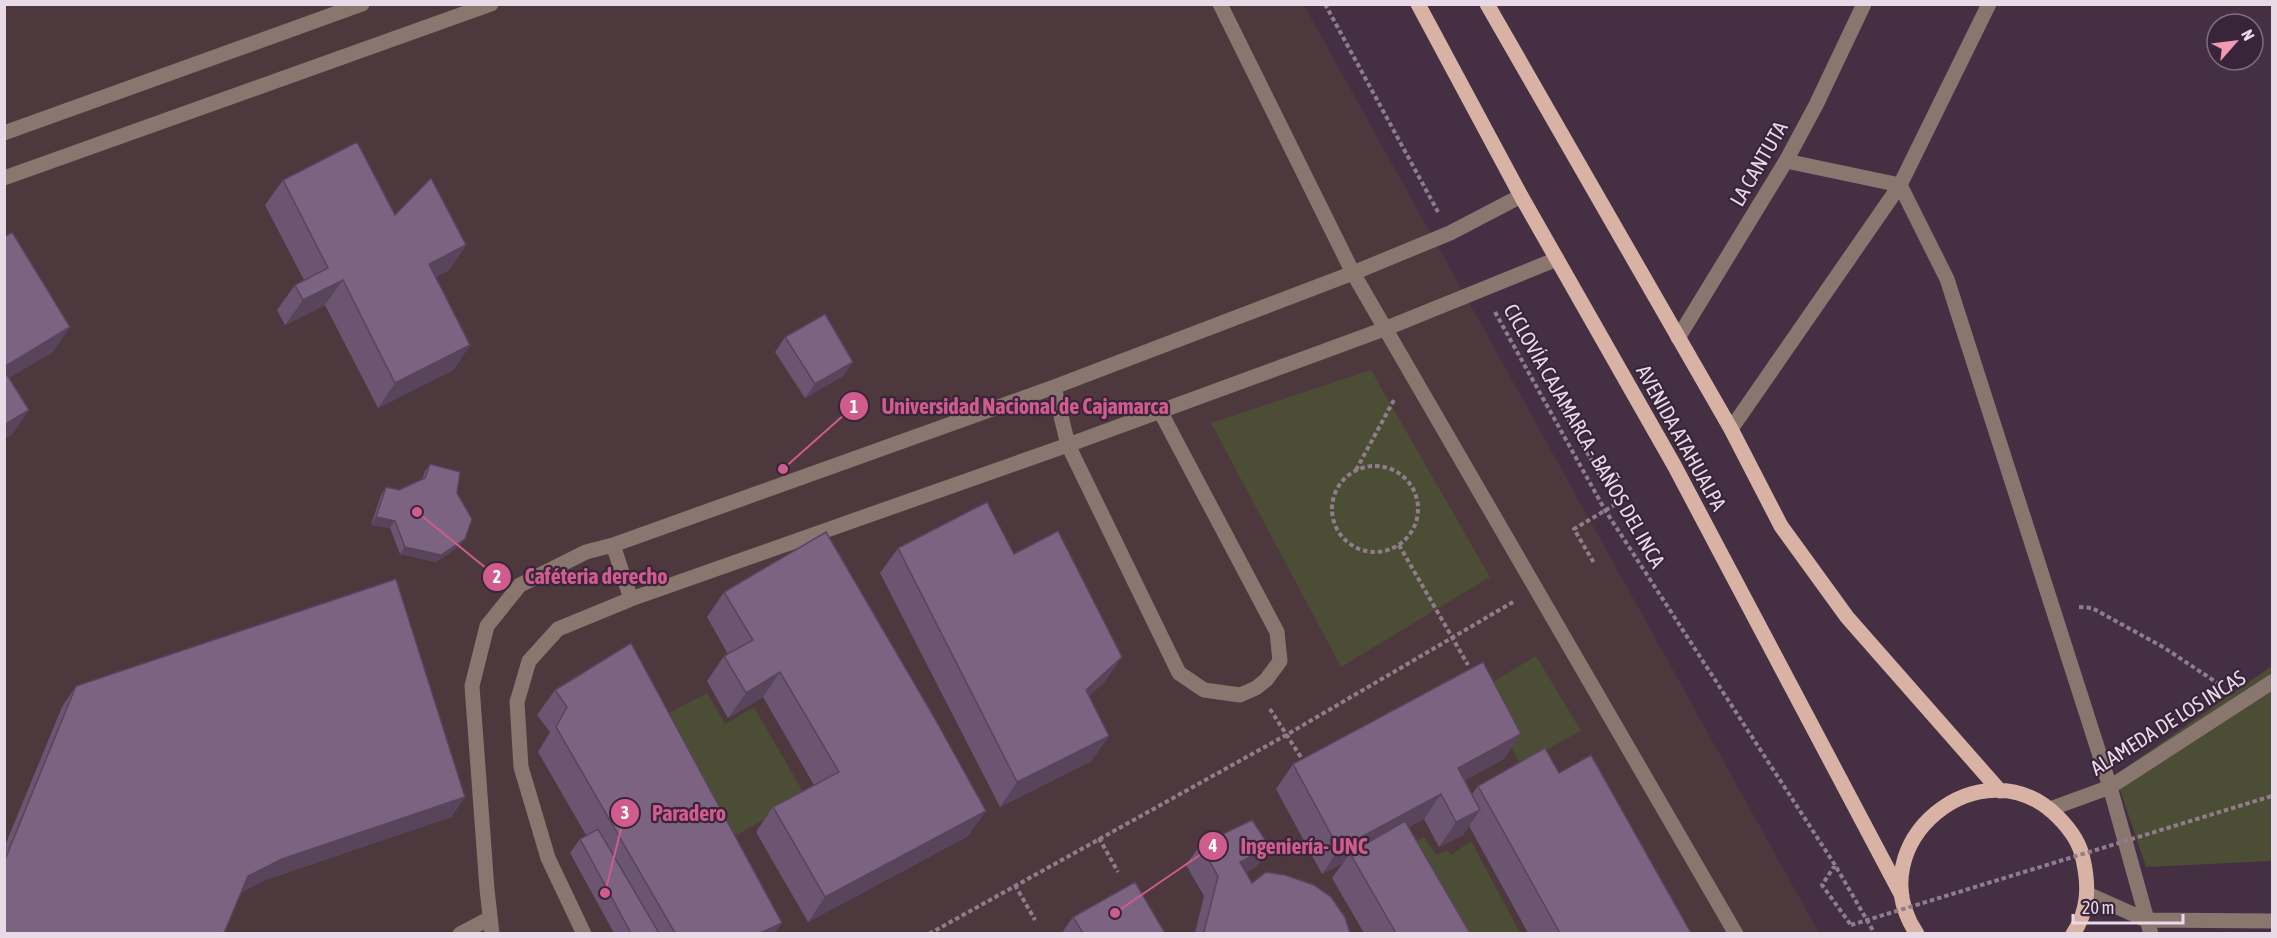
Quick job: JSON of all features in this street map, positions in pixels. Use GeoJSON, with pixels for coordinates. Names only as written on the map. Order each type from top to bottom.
{"type":"FeatureCollection","features":[{"type":"Feature","properties":{"kind":"main road","name":"AVENIDA ATAHUALPA"},"geometry":{"type":"LineString","coordinates":[[1418,4],[1521,196],[1674,465],[1902,896]]}},
{"type":"Feature","properties":{"kind":"main road"},"geometry":{"type":"LineString","coordinates":[[1487,4],[1731,429],[1781,526],[1847,617],[2000,791]]}},
{"type":"Feature","properties":{"kind":"main road"},"geometry":{"type":"LineString","coordinates":[[1917,933],[1910,924],[1902,896],[1903,869],[1911,843],[1926,820],[1947,803],[1972,793],[2000,791],[2026,796],[2050,809],[2069,828],[2082,852],[2088,879],[2088,894],[2075,932]]}},
{"type":"Feature","properties":{"kind":"street"},"geometry":{"type":"LineString","coordinates":[[4,133],[362,4]]}},
{"type":"Feature","properties":{"kind":"street"},"geometry":{"type":"LineString","coordinates":[[4,178],[491,4]]}},
{"type":"Feature","properties":{"kind":"street"},"geometry":{"type":"LineString","coordinates":[[1220,4],[1353,273],[1387,328],[1409,370],[1736,933]]}},
{"type":"Feature","properties":{"kind":"street","name":"LA CANTUTA"},"geometry":{"type":"LineString","coordinates":[[1678,339],[1786,161],[1816,105],[1864,4]]}},
{"type":"Feature","properties":{"kind":"street"},"geometry":{"type":"LineString","coordinates":[[1731,429],[1900,185],[1989,4]]}},
{"type":"Feature","properties":{"kind":"street"},"geometry":{"type":"LineString","coordinates":[[1786,161],[1900,185]]}},
{"type":"Feature","properties":{"kind":"street"},"geometry":{"type":"LineString","coordinates":[[1900,185],[1947,279],[2053,604],[2110,788],[2148,927]]}},
{"type":"Feature","properties":{"kind":"street"},"geometry":{"type":"LineString","coordinates":[[460,933],[491,926],[472,686],[487,626],[520,585],[586,552],[612,545],[1054,387],[1353,273],[1450,233],[1521,196]]}},
{"type":"Feature","properties":{"kind":"street"},"geometry":{"type":"LineString","coordinates":[[584,933],[548,858],[521,767],[517,702],[529,661],[558,629],[631,599],[1068,446],[1387,328],[1557,259]]}},
{"type":"Feature","properties":{"kind":"street"},"geometry":{"type":"LineString","coordinates":[[1054,387],[1068,446],[1179,673],[1204,690],[1240,695],[1256,688],[1266,680],[1281,661],[1276,632],[1160,411]]}},
{"type":"Feature","properties":{"kind":"street"},"geometry":{"type":"LineString","coordinates":[[612,545],[631,599]]}},
{"type":"Feature","properties":{"kind":"street","name":"ALAMEDA DE LOS INCAS"},"geometry":{"type":"LineString","coordinates":[[2050,809],[2110,788],[2272,682]]}},
{"type":"Feature","properties":{"kind":"street"},"geometry":{"type":"LineString","coordinates":[[2088,894],[2148,927],[2272,921]]}},
{"type":"Feature","properties":{"kind":"path"},"geometry":{"type":"LineString","coordinates":[[1325,4],[1450,233]]}},
{"type":"Feature","properties":{"kind":"path"},"geometry":{"type":"LineString","coordinates":[[1487,287],[1616,504],[1575,529],[1594,562]]}},
{"type":"Feature","properties":{"kind":"path","name":"CICLOVÍA CAJAMARCA - BAÑOS DEL INCA"},"geometry":{"type":"LineString","coordinates":[[1487,287],[1605,510],[1835,865],[1875,933]]}},
{"type":"Feature","properties":{"kind":"path"},"geometry":{"type":"LineString","coordinates":[[1356,470],[1409,370]]}},
{"type":"Feature","properties":{"kind":"path"},"geometry":{"type":"LineString","coordinates":[[1371,466],[1385,468],[1399,474],[1410,484],[1416,498],[1417,513],[1406,540],[1379,552],[1364,551],[1350,544],[1340,534],[1333,520],[1332,506],[1335,491],[1344,479],[1356,470],[1371,466]]}},
{"type":"Feature","properties":{"kind":"path"},"geometry":{"type":"LineString","coordinates":[[1398,544],[1468,665]]}},
{"type":"Feature","properties":{"kind":"path"},"geometry":{"type":"LineString","coordinates":[[929,933],[1288,734],[1536,588]]}},
{"type":"Feature","properties":{"kind":"path"},"geometry":{"type":"LineString","coordinates":[[2053,604],[2092,608],[2163,647],[2243,701]]}},
{"type":"Feature","properties":{"kind":"path"},"geometry":{"type":"LineString","coordinates":[[1256,688],[1288,734],[1304,762]]}},
{"type":"Feature","properties":{"kind":"path"},"geometry":{"type":"LineString","coordinates":[[1835,865],[1822,885],[1851,925],[2272,796]]}},
{"type":"Feature","properties":{"kind":"path"},"geometry":{"type":"LineString","coordinates":[[1099,838],[1118,872]]}},
{"type":"Feature","properties":{"kind":"path"},"geometry":{"type":"LineString","coordinates":[[1015,885],[1035,920]]}},
{"type":"Feature","properties":{"kind":"shaded area"},"geometry":{"type":"Polygon","coordinates":[[[5,4],[1304,5],[1819,933],[5,934],[5,4]]]}},
{"type":"Feature","properties":{"kind":"green space"},"geometry":{"type":"Polygon","coordinates":[[[1371,370],[1490,577],[1341,667],[1211,423],[1371,370]]]}},
{"type":"Feature","properties":{"kind":"green space"},"geometry":{"type":"Polygon","coordinates":[[[1536,656],[1581,731],[1520,764],[1481,689],[1536,656]]]}},
{"type":"Feature","properties":{"kind":"green space"},"geometry":{"type":"Polygon","coordinates":[[[2272,666],[2272,861],[2146,867],[2115,775],[2272,666]]]}},
{"type":"Feature","properties":{"kind":"green space"},"geometry":{"type":"Polygon","coordinates":[[[707,693],[725,724],[754,707],[806,797],[720,844],[653,721],[707,693]]]}},
{"type":"Feature","properties":{"kind":"green space"},"geometry":{"type":"Polygon","coordinates":[[[1424,837],[1436,855],[1447,850],[1451,855],[1471,841],[1520,933],[1453,933],[1406,847],[1424,837]]]}},
{"type":"Feature","properties":{"kind":"building"},"geometry":{"type":"Polygon","coordinates":[[[357,142],[395,215],[431,178],[466,245],[429,264],[470,345],[395,383],[343,280],[303,300],[295,285],[328,268],[283,180],[357,142]]]}},
{"type":"Feature","properties":{"kind":"building"},"geometry":{"type":"Polygon","coordinates":[[[12,232],[70,327],[4,367],[4,237],[12,232]]]}},
{"type":"Feature","properties":{"kind":"building"},"geometry":{"type":"Polygon","coordinates":[[[825,314],[853,362],[815,384],[785,337],[825,314]]]}},
{"type":"Feature","properties":{"kind":"building"},"geometry":{"type":"Polygon","coordinates":[[[4,370],[29,410],[4,425],[4,370]]]}},
{"type":"Feature","properties":{"kind":"building"},"geometry":{"type":"Polygon","coordinates":[[[430,464],[460,472],[457,493],[472,519],[465,539],[441,555],[405,547],[395,521],[376,517],[386,487],[399,490],[425,478],[430,464]]]}},
{"type":"Feature","properties":{"kind":"building"},"geometry":{"type":"Polygon","coordinates":[[[987,502],[1014,554],[1058,531],[1122,657],[1086,690],[1109,736],[1017,782],[898,548],[987,502]]]}},
{"type":"Feature","properties":{"kind":"building"},"geometry":{"type":"Polygon","coordinates":[[[826,532],[986,811],[825,897],[773,807],[839,772],[780,672],[746,693],[724,656],[753,640],[724,592],[826,532]]]}},
{"type":"Feature","properties":{"kind":"building"},"geometry":{"type":"Polygon","coordinates":[[[396,579],[465,797],[282,859],[248,876],[224,933],[4,933],[4,862],[76,686],[396,579]]]}},
{"type":"Feature","properties":{"kind":"building"},"geometry":{"type":"Polygon","coordinates":[[[631,643],[782,923],[760,933],[675,933],[556,727],[567,707],[555,690],[631,643]]]}},
{"type":"Feature","properties":{"kind":"building"},"geometry":{"type":"Polygon","coordinates":[[[1483,662],[1521,734],[1458,768],[1480,810],[1456,822],[1441,794],[1339,849],[1293,764],[1483,662]]]}},
{"type":"Feature","properties":{"kind":"building"},"geometry":{"type":"Polygon","coordinates":[[[1545,748],[1559,773],[1591,755],[1691,933],[1560,933],[1478,786],[1545,748]]]}},
{"type":"Feature","properties":{"kind":"building"},"geometry":{"type":"Polygon","coordinates":[[[1252,820],[1270,847],[1240,862],[1252,883],[1266,872],[1285,875],[1314,885],[1331,897],[1345,917],[1350,933],[1202,933],[1218,876],[1200,845],[1252,820]]]}},
{"type":"Feature","properties":{"kind":"building"},"geometry":{"type":"Polygon","coordinates":[[[1405,821],[1470,933],[1396,933],[1350,853],[1405,821]]]}},
{"type":"Feature","properties":{"kind":"building"},"geometry":{"type":"Polygon","coordinates":[[[598,829],[659,933],[631,933],[580,839],[598,829]]]}},
{"type":"Feature","properties":{"kind":"building"},"geometry":{"type":"Polygon","coordinates":[[[1135,882],[1165,933],[1083,933],[1073,917],[1135,882]]]}},
{"type":"Feature","properties":{"kind":"place","name":"Universidad Nacional de Cajamarca"},"geometry":{"type":"Point","coordinates":[783,469]}},
{"type":"Feature","properties":{"kind":"place","name":"Caféteria derecho"},"geometry":{"type":"Point","coordinates":[417,512]}},
{"type":"Feature","properties":{"kind":"place","name":"Paradero"},"geometry":{"type":"Point","coordinates":[605,893]}},
{"type":"Feature","properties":{"kind":"place","name":"Ingeniería- UNC"},"geometry":{"type":"Point","coordinates":[1115,913]}}]}
